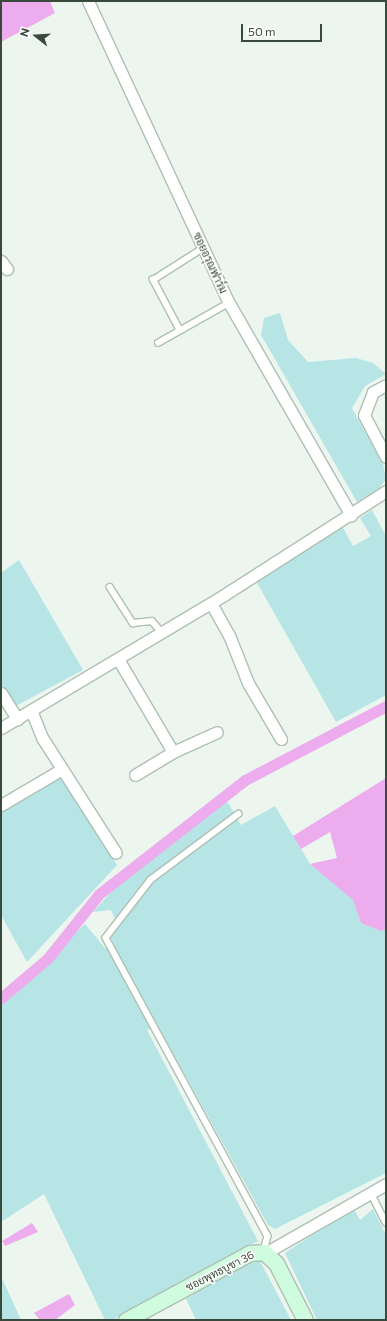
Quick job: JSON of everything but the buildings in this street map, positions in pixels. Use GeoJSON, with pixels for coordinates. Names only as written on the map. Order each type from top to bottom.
{"type":"FeatureCollection","features":[{"type":"Feature","properties":{"kind":"street","name":"ซอยอรุณฟาร์ม"},"geometry":{"type":"LineString","coordinates":[[88,1],[229,303],[351,515]]}},
{"type":"Feature","properties":{"kind":"street"},"geometry":{"type":"LineString","coordinates":[[386,385],[373,392],[364,415],[386,457]]}},
{"type":"Feature","properties":{"kind":"street"},"geometry":{"type":"LineString","coordinates":[[1,728],[211,603],[351,515],[386,491]]}},
{"type":"Feature","properties":{"kind":"street"},"geometry":{"type":"LineString","coordinates":[[211,603],[229,635],[248,683],[281,739]]}},
{"type":"Feature","properties":{"kind":"street"},"geometry":{"type":"LineString","coordinates":[[118,659],[173,752]]}},
{"type":"Feature","properties":{"kind":"street"},"geometry":{"type":"LineString","coordinates":[[1,693],[17,719]]}},
{"type":"Feature","properties":{"kind":"street"},"geometry":{"type":"LineString","coordinates":[[31,710],[42,739],[116,853]]}},
{"type":"Feature","properties":{"kind":"street"},"geometry":{"type":"LineString","coordinates":[[135,775],[173,752],[217,732]]}},
{"type":"Feature","properties":{"kind":"street"},"geometry":{"type":"LineString","coordinates":[[1,805],[62,769]]}},
{"type":"Feature","properties":{"kind":"street"},"geometry":{"type":"LineString","coordinates":[[266,1252],[386,1184]]}},
{"type":"Feature","properties":{"kind":"street","name":"ซอยพุทธบูชา 36"},"geometry":{"type":"LineString","coordinates":[[126,1320],[250,1254],[266,1252],[305,1320]]}},
{"type":"Feature","properties":{"kind":"lane"},"geometry":{"type":"LineString","coordinates":[[180,331],[153,280],[203,248]]}},
{"type":"Feature","properties":{"kind":"lane"},"geometry":{"type":"LineString","coordinates":[[158,343],[229,303]]}},
{"type":"Feature","properties":{"kind":"lane"},"geometry":{"type":"LineString","coordinates":[[110,587],[133,623],[152,621],[162,632]]}},
{"type":"Feature","properties":{"kind":"lane"},"geometry":{"type":"LineString","coordinates":[[239,814],[151,880],[106,938],[268,1236],[266,1252]]}},
{"type":"Feature","properties":{"kind":"lane"},"geometry":{"type":"LineString","coordinates":[[371,1193],[386,1222]]}},
{"type":"Feature","properties":{"kind":"shaded area"},"geometry":{"type":"Polygon","coordinates":[[[1,1],[50,1],[55,13],[1,42],[1,1]]]}},
{"type":"Feature","properties":{"kind":"shaded area"},"geometry":{"type":"Polygon","coordinates":[[[280,313],[288,340],[308,362],[356,358],[373,363],[386,374],[365,386],[352,408],[383,464],[386,479],[378,490],[357,502],[261,335],[264,318],[280,313]]]}},
{"type":"Feature","properties":{"kind":"shaded area"},"geometry":{"type":"Polygon","coordinates":[[[372,510],[386,536],[386,695],[336,722],[256,581],[342,526],[353,546],[371,536],[360,518],[372,510]]]}},
{"type":"Feature","properties":{"kind":"shaded area"},"geometry":{"type":"Polygon","coordinates":[[[19,560],[83,670],[14,707],[1,685],[1,573],[19,560]]]}},
{"type":"Feature","properties":{"kind":"shaded area"},"geometry":{"type":"Polygon","coordinates":[[[60,774],[117,865],[27,962],[1,915],[1,812],[60,774]]]}},
{"type":"Feature","properties":{"kind":"shaded area"},"geometry":{"type":"Polygon","coordinates":[[[386,778],[386,929],[381,931],[361,923],[353,900],[310,864],[337,858],[330,832],[301,849],[293,836],[386,778]]]}},
{"type":"Feature","properties":{"kind":"shaded area"},"geometry":{"type":"Polygon","coordinates":[[[227,801],[241,825],[275,806],[310,864],[354,900],[361,923],[386,929],[386,1173],[275,1229],[268,1225],[158,1026],[147,1030],[258,1241],[113,1320],[105,1320],[44,1194],[1,1222],[1,1006],[85,924],[105,948],[115,946],[111,938],[118,926],[111,910],[93,912],[118,884],[227,801]]]}},
{"type":"Feature","properties":{"kind":"shaded area"},"geometry":{"type":"Polygon","coordinates":[[[353,1208],[360,1220],[373,1209],[386,1235],[386,1320],[317,1320],[285,1253],[353,1208]]]}},
{"type":"Feature","properties":{"kind":"shaded area"},"geometry":{"type":"Polygon","coordinates":[[[32,1223],[38,1232],[5,1246],[2,1241],[32,1223]]]}},
{"type":"Feature","properties":{"kind":"shaded area"},"geometry":{"type":"Polygon","coordinates":[[[260,1261],[291,1320],[196,1320],[186,1299],[248,1262],[260,1261]]]}},
{"type":"Feature","properties":{"kind":"shaded area"},"geometry":{"type":"Polygon","coordinates":[[[1,1276],[21,1320],[1,1320],[1,1276]]]}},
{"type":"Feature","properties":{"kind":"shaded area"},"geometry":{"type":"Polygon","coordinates":[[[69,1294],[75,1305],[55,1320],[40,1320],[34,1313],[69,1294]]]}},
{"type":"Feature","properties":{"kind":"waterway"},"geometry":{"type":"LineString","coordinates":[[1,998],[48,958],[99,894],[245,780],[386,706]]}}]}
